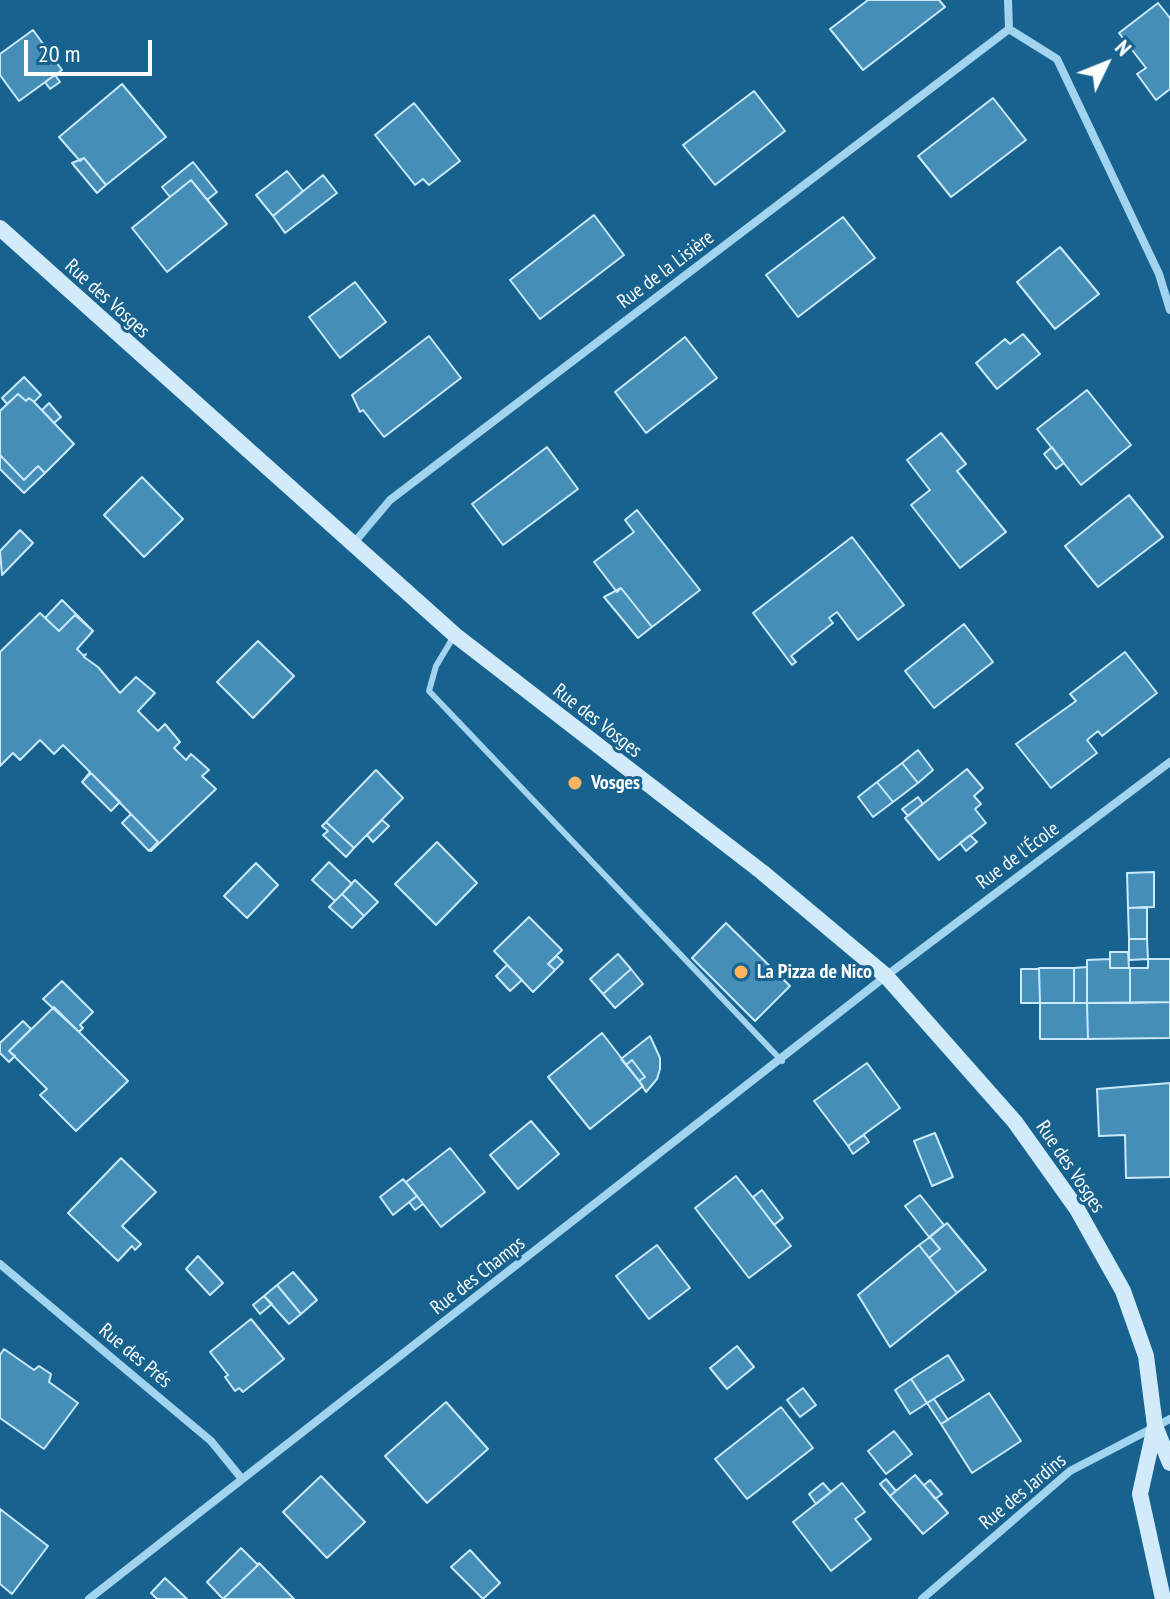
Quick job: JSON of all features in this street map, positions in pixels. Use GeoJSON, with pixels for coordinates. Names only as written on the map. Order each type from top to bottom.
{"type":"FeatureCollection","features":[{"type":"Feature","properties":{"kind":"main road","name":"Rue des Vosges"},"geometry":{"type":"LineString","coordinates":[[0,228],[455,635],[762,872],[886,976],[1015,1122],[1077,1209],[1123,1291],[1146,1356],[1170,1463]]}},
{"type":"Feature","properties":{"kind":"main road","name":"Rue des Vosges"},"geometry":{"type":"LineString","coordinates":[[1162,1422],[1140,1494],[1163,1599]]}},
{"type":"Feature","properties":{"kind":"street"},"geometry":{"type":"LineString","coordinates":[[1008,0],[1009,29],[1057,59],[1159,274],[1170,310]]}},
{"type":"Feature","properties":{"kind":"street","name":"Rue de la Lisière"},"geometry":{"type":"LineString","coordinates":[[352,545],[390,500],[1009,29]]}},
{"type":"Feature","properties":{"kind":"street","name":"Rue de l'École"},"geometry":{"type":"LineString","coordinates":[[886,976],[1170,762]]}},
{"type":"Feature","properties":{"kind":"street","name":"Rue des Champs"},"geometry":{"type":"LineString","coordinates":[[89,1599],[782,1061],[886,976]]}},
{"type":"Feature","properties":{"kind":"street","name":"Rue des Prés"},"geometry":{"type":"LineString","coordinates":[[0,1264],[211,1441],[242,1479]]}},
{"type":"Feature","properties":{"kind":"street","name":"Rue des Jardins"},"geometry":{"type":"LineString","coordinates":[[922,1599],[1070,1471],[1162,1422]]}},
{"type":"Feature","properties":{"kind":"lane"},"geometry":{"type":"LineString","coordinates":[[455,635],[436,666],[429,691],[782,1061]]}},
{"type":"Feature","properties":{"kind":"building"},"geometry":{"type":"Polygon","coordinates":[[[868,0],[939,0],[945,7],[863,70],[830,29],[868,0]]]}},
{"type":"Feature","properties":{"kind":"building"},"geometry":{"type":"Polygon","coordinates":[[[1158,3],[1170,18],[1170,89],[1156,100],[1137,74],[1146,68],[1119,33],[1158,3]]]}},
{"type":"Feature","properties":{"kind":"building"},"geometry":{"type":"Polygon","coordinates":[[[33,30],[62,70],[19,101],[0,75],[0,54],[33,30]]]}},
{"type":"Feature","properties":{"kind":"building"},"geometry":{"type":"Polygon","coordinates":[[[55,75],[60,82],[50,89],[45,82],[55,75]]]}},
{"type":"Feature","properties":{"kind":"building"},"geometry":{"type":"Polygon","coordinates":[[[122,84],[166,137],[106,185],[84,158],[80,161],[59,137],[122,84]]]}},
{"type":"Feature","properties":{"kind":"building"},"geometry":{"type":"Polygon","coordinates":[[[754,91],[785,131],[715,185],[683,145],[754,91]]]}},
{"type":"Feature","properties":{"kind":"building"},"geometry":{"type":"Polygon","coordinates":[[[993,98],[1026,140],[951,197],[918,156],[993,98]]]}},
{"type":"Feature","properties":{"kind":"building"},"geometry":{"type":"Polygon","coordinates":[[[414,103],[460,161],[429,185],[423,179],[415,185],[375,135],[414,103]]]}},
{"type":"Feature","properties":{"kind":"building"},"geometry":{"type":"Polygon","coordinates":[[[84,158],[106,185],[97,193],[72,163],[84,158]]]}},
{"type":"Feature","properties":{"kind":"building"},"geometry":{"type":"Polygon","coordinates":[[[193,162],[217,192],[207,200],[191,180],[170,197],[162,187],[193,162]]]}},
{"type":"Feature","properties":{"kind":"building"},"geometry":{"type":"Polygon","coordinates":[[[287,171],[303,191],[273,216],[256,195],[287,171]]]}},
{"type":"Feature","properties":{"kind":"building"},"geometry":{"type":"Polygon","coordinates":[[[323,175],[337,193],[285,233],[273,216],[323,175]]]}},
{"type":"Feature","properties":{"kind":"building"},"geometry":{"type":"Polygon","coordinates":[[[191,180],[227,224],[167,272],[132,228],[191,180]]]}},
{"type":"Feature","properties":{"kind":"building"},"geometry":{"type":"Polygon","coordinates":[[[594,215],[624,255],[540,319],[510,280],[594,215]]]}},
{"type":"Feature","properties":{"kind":"building"},"geometry":{"type":"Polygon","coordinates":[[[843,217],[875,258],[798,317],[766,275],[843,217]]]}},
{"type":"Feature","properties":{"kind":"building"},"geometry":{"type":"Polygon","coordinates":[[[1060,247],[1099,294],[1055,329],[1017,282],[1060,247]]]}},
{"type":"Feature","properties":{"kind":"building"},"geometry":{"type":"Polygon","coordinates":[[[355,282],[386,322],[340,358],[309,317],[355,282]]]}},
{"type":"Feature","properties":{"kind":"building"},"geometry":{"type":"Polygon","coordinates":[[[1023,334],[1040,354],[997,389],[976,363],[1005,339],[1010,344],[1023,334]]]}},
{"type":"Feature","properties":{"kind":"building"},"geometry":{"type":"Polygon","coordinates":[[[429,336],[461,378],[384,437],[363,410],[360,412],[352,395],[429,336]]]}},
{"type":"Feature","properties":{"kind":"building"},"geometry":{"type":"Polygon","coordinates":[[[685,337],[717,378],[646,433],[615,392],[685,337]]]}},
{"type":"Feature","properties":{"kind":"building"},"geometry":{"type":"Polygon","coordinates":[[[24,377],[41,395],[34,402],[29,398],[26,401],[18,394],[7,404],[2,398],[24,377]]]}},
{"type":"Feature","properties":{"kind":"building"},"geometry":{"type":"Polygon","coordinates":[[[1087,390],[1131,445],[1081,485],[1037,429],[1087,390]]]}},
{"type":"Feature","properties":{"kind":"building"},"geometry":{"type":"Polygon","coordinates":[[[18,394],[26,401],[29,398],[34,402],[74,444],[45,473],[38,466],[24,480],[0,455],[0,411],[18,394]]]}},
{"type":"Feature","properties":{"kind":"building"},"geometry":{"type":"Polygon","coordinates":[[[49,403],[61,417],[54,423],[42,410],[49,403]]]}},
{"type":"Feature","properties":{"kind":"building"},"geometry":{"type":"Polygon","coordinates":[[[941,433],[966,464],[957,471],[1006,532],[960,568],[911,505],[930,490],[907,460],[941,433]]]}},
{"type":"Feature","properties":{"kind":"building"},"geometry":{"type":"Polygon","coordinates":[[[547,447],[578,489],[503,545],[472,504],[547,447]]]}},
{"type":"Feature","properties":{"kind":"building"},"geometry":{"type":"Polygon","coordinates":[[[1052,447],[1064,463],[1056,469],[1044,454],[1052,447]]]}},
{"type":"Feature","properties":{"kind":"building"},"geometry":{"type":"Polygon","coordinates":[[[0,455],[24,480],[38,466],[45,473],[24,493],[0,469],[0,455]]]}},
{"type":"Feature","properties":{"kind":"building"},"geometry":{"type":"Polygon","coordinates":[[[142,477],[183,519],[144,557],[104,515],[142,477]]]}},
{"type":"Feature","properties":{"kind":"building"},"geometry":{"type":"Polygon","coordinates":[[[1129,495],[1163,537],[1098,587],[1065,546],[1129,495]]]}},
{"type":"Feature","properties":{"kind":"building"},"geometry":{"type":"Polygon","coordinates":[[[637,510],[700,590],[652,627],[621,588],[617,592],[594,562],[634,532],[625,520],[637,510]]]}},
{"type":"Feature","properties":{"kind":"building"},"geometry":{"type":"Polygon","coordinates":[[[20,530],[33,543],[2,575],[0,551],[20,530]]]}},
{"type":"Feature","properties":{"kind":"building"},"geometry":{"type":"Polygon","coordinates":[[[852,537],[904,605],[858,640],[837,612],[829,618],[833,623],[791,656],[796,662],[792,665],[753,613],[852,537]]]}},
{"type":"Feature","properties":{"kind":"building"},"geometry":{"type":"Polygon","coordinates":[[[621,588],[652,627],[638,638],[604,597],[621,588]]]}},
{"type":"Feature","properties":{"kind":"building"},"geometry":{"type":"Polygon","coordinates":[[[62,600],[93,631],[75,615],[59,631],[45,618],[62,600]]]}},
{"type":"Feature","properties":{"kind":"building"},"geometry":{"type":"Polygon","coordinates":[[[40,613],[59,631],[75,615],[93,631],[77,649],[84,656],[86,654],[84,657],[98,667],[120,693],[136,677],[155,693],[138,711],[158,731],[165,724],[180,742],[174,748],[186,760],[191,754],[209,770],[202,776],[216,789],[151,851],[158,842],[91,773],[82,782],[90,772],[63,745],[54,754],[40,740],[20,760],[13,753],[0,766],[0,652],[40,613]]]}},
{"type":"Feature","properties":{"kind":"building"},"geometry":{"type":"Polygon","coordinates":[[[964,624],[993,662],[934,708],[905,671],[964,624]]]}},
{"type":"Feature","properties":{"kind":"building"},"geometry":{"type":"Polygon","coordinates":[[[258,641],[294,676],[253,718],[217,682],[258,641]]]}},
{"type":"Feature","properties":{"kind":"building"},"geometry":{"type":"Polygon","coordinates":[[[1125,652],[1157,693],[1102,736],[1098,731],[1087,740],[1097,753],[1051,788],[1016,744],[1076,701],[1070,694],[1125,652]]]}},
{"type":"Feature","properties":{"kind":"building"},"geometry":{"type":"Polygon","coordinates":[[[918,750],[933,770],[918,783],[902,763],[918,750]]]}},
{"type":"Feature","properties":{"kind":"building"},"geometry":{"type":"Polygon","coordinates":[[[902,763],[918,783],[893,802],[877,782],[902,763]]]}},
{"type":"Feature","properties":{"kind":"building"},"geometry":{"type":"Polygon","coordinates":[[[967,769],[983,788],[974,796],[981,804],[975,809],[986,823],[939,860],[905,818],[967,769]]]}},
{"type":"Feature","properties":{"kind":"building"},"geometry":{"type":"Polygon","coordinates":[[[376,770],[403,798],[354,848],[326,822],[376,770]]]}},
{"type":"Feature","properties":{"kind":"building"},"geometry":{"type":"Polygon","coordinates":[[[91,773],[120,802],[111,811],[82,782],[91,773]]]}},
{"type":"Feature","properties":{"kind":"building"},"geometry":{"type":"Polygon","coordinates":[[[877,782],[893,802],[873,817],[858,797],[877,782]]]}},
{"type":"Feature","properties":{"kind":"building"},"geometry":{"type":"Polygon","coordinates":[[[918,797],[923,804],[908,816],[902,809],[918,797]]]}},
{"type":"Feature","properties":{"kind":"building"},"geometry":{"type":"Polygon","coordinates":[[[131,814],[158,842],[149,851],[122,823],[131,814]]]}},
{"type":"Feature","properties":{"kind":"building"},"geometry":{"type":"Polygon","coordinates":[[[382,820],[389,826],[373,842],[367,835],[382,820]]]}},
{"type":"Feature","properties":{"kind":"building"},"geometry":{"type":"Polygon","coordinates":[[[326,822],[354,848],[346,857],[323,835],[328,831],[322,826],[326,822]]]}},
{"type":"Feature","properties":{"kind":"building"},"geometry":{"type":"Polygon","coordinates":[[[970,835],[977,842],[966,851],[960,843],[970,835]]]}},
{"type":"Feature","properties":{"kind":"building"},"geometry":{"type":"Polygon","coordinates":[[[437,842],[477,883],[436,925],[395,884],[437,842]]]}},
{"type":"Feature","properties":{"kind":"building"},"geometry":{"type":"Polygon","coordinates":[[[329,862],[352,884],[335,901],[312,880],[329,862]]]}},
{"type":"Feature","properties":{"kind":"building"},"geometry":{"type":"Polygon","coordinates":[[[256,863],[278,885],[247,918],[224,896],[256,863]]]}},
{"type":"Feature","properties":{"kind":"building"},"geometry":{"type":"Polygon","coordinates":[[[1154,872],[1154,907],[1128,908],[1127,873],[1154,872]]]}},
{"type":"Feature","properties":{"kind":"building"},"geometry":{"type":"Polygon","coordinates":[[[355,880],[378,902],[364,916],[342,894],[355,880]]]}},
{"type":"Feature","properties":{"kind":"building"},"geometry":{"type":"Polygon","coordinates":[[[342,894],[364,916],[352,928],[329,907],[342,894]]]}},
{"type":"Feature","properties":{"kind":"building"},"geometry":{"type":"Polygon","coordinates":[[[1147,907],[1147,939],[1129,939],[1128,908],[1147,907]]]}},
{"type":"Feature","properties":{"kind":"building"},"geometry":{"type":"Polygon","coordinates":[[[529,917],[562,950],[548,964],[555,970],[533,992],[494,951],[529,917]]]}},
{"type":"Feature","properties":{"kind":"building","name":"La Pizza de Nico"},"geometry":{"type":"Polygon","coordinates":[[[726,923],[790,986],[755,1021],[692,958],[726,923]]]}},
{"type":"Feature","properties":{"kind":"building"},"geometry":{"type":"Polygon","coordinates":[[[1129,939],[1147,939],[1148,959],[1129,960],[1129,939]]]}},
{"type":"Feature","properties":{"kind":"building"},"geometry":{"type":"Polygon","coordinates":[[[1110,952],[1128,952],[1129,968],[1110,968],[1110,952]]]}},
{"type":"Feature","properties":{"kind":"building"},"geometry":{"type":"Polygon","coordinates":[[[618,954],[631,969],[603,994],[590,979],[618,954]]]}},
{"type":"Feature","properties":{"kind":"building"},"geometry":{"type":"Polygon","coordinates":[[[557,956],[563,962],[555,970],[548,964],[557,956]]]}},
{"type":"Feature","properties":{"kind":"building"},"geometry":{"type":"Polygon","coordinates":[[[1110,959],[1110,968],[1130,968],[1130,1003],[1087,1003],[1087,960],[1110,959]]]}},
{"type":"Feature","properties":{"kind":"building"},"geometry":{"type":"Polygon","coordinates":[[[1148,959],[1170,959],[1170,1002],[1130,1003],[1130,968],[1148,968],[1148,959]]]}},
{"type":"Feature","properties":{"kind":"building"},"geometry":{"type":"Polygon","coordinates":[[[507,965],[522,980],[510,991],[496,976],[507,965]]]}},
{"type":"Feature","properties":{"kind":"building"},"geometry":{"type":"Polygon","coordinates":[[[1087,967],[1087,1003],[1074,1003],[1074,968],[1087,967]]]}},
{"type":"Feature","properties":{"kind":"building"},"geometry":{"type":"Polygon","coordinates":[[[1039,968],[1074,968],[1074,1003],[1040,1003],[1039,968]]]}},
{"type":"Feature","properties":{"kind":"building"},"geometry":{"type":"Polygon","coordinates":[[[631,969],[643,984],[615,1008],[603,994],[631,969]]]}},
{"type":"Feature","properties":{"kind":"building"},"geometry":{"type":"Polygon","coordinates":[[[1021,969],[1039,969],[1040,1003],[1021,1003],[1021,969]]]}},
{"type":"Feature","properties":{"kind":"building"},"geometry":{"type":"Polygon","coordinates":[[[62,981],[93,1012],[80,1025],[83,1028],[79,1032],[43,999],[62,981]]]}},
{"type":"Feature","properties":{"kind":"building"},"geometry":{"type":"Polygon","coordinates":[[[1170,1002],[1170,1038],[1088,1039],[1087,1003],[1170,1002]]]}},
{"type":"Feature","properties":{"kind":"building"},"geometry":{"type":"Polygon","coordinates":[[[1040,1003],[1087,1003],[1088,1039],[1040,1039],[1040,1003]]]}},
{"type":"Feature","properties":{"kind":"building"},"geometry":{"type":"Polygon","coordinates":[[[54,1007],[128,1081],[76,1131],[40,1095],[47,1089],[9,1051],[54,1007]]]}},
{"type":"Feature","properties":{"kind":"building"},"geometry":{"type":"Polygon","coordinates":[[[23,1021],[31,1029],[9,1051],[15,1056],[9,1062],[0,1053],[0,1043],[23,1021]]]}},
{"type":"Feature","properties":{"kind":"building"},"geometry":{"type":"Polygon","coordinates":[[[602,1033],[643,1086],[590,1129],[548,1077],[602,1033]]]}},
{"type":"Feature","properties":{"kind":"building"},"geometry":{"type":"Polygon","coordinates":[[[650,1036],[660,1058],[660,1069],[657,1079],[646,1092],[639,1081],[645,1077],[632,1060],[626,1065],[621,1059],[650,1036]]]}},
{"type":"Feature","properties":{"kind":"building"},"geometry":{"type":"Polygon","coordinates":[[[632,1060],[645,1077],[639,1081],[626,1065],[632,1060]]]}},
{"type":"Feature","properties":{"kind":"building"},"geometry":{"type":"Polygon","coordinates":[[[867,1063],[900,1108],[848,1146],[814,1101],[867,1063]]]}},
{"type":"Feature","properties":{"kind":"building"},"geometry":{"type":"Polygon","coordinates":[[[1170,1083],[1170,1177],[1126,1178],[1125,1135],[1099,1136],[1097,1089],[1170,1083]]]}},
{"type":"Feature","properties":{"kind":"building"},"geometry":{"type":"Polygon","coordinates":[[[531,1121],[559,1154],[518,1189],[490,1155],[531,1121]]]}},
{"type":"Feature","properties":{"kind":"building"},"geometry":{"type":"Polygon","coordinates":[[[935,1133],[953,1177],[932,1186],[914,1141],[935,1133]]]}},
{"type":"Feature","properties":{"kind":"building"},"geometry":{"type":"Polygon","coordinates":[[[864,1135],[869,1142],[853,1154],[848,1146],[864,1135]]]}},
{"type":"Feature","properties":{"kind":"building"},"geometry":{"type":"Polygon","coordinates":[[[450,1148],[485,1192],[441,1227],[406,1182],[450,1148]]]}},
{"type":"Feature","properties":{"kind":"building"},"geometry":{"type":"Polygon","coordinates":[[[121,1158],[156,1192],[122,1226],[141,1244],[135,1250],[132,1246],[118,1261],[68,1213],[121,1158]]]}},
{"type":"Feature","properties":{"kind":"building"},"geometry":{"type":"Polygon","coordinates":[[[736,1176],[791,1246],[749,1278],[695,1208],[736,1176]]]}},
{"type":"Feature","properties":{"kind":"building"},"geometry":{"type":"Polygon","coordinates":[[[403,1179],[417,1196],[393,1215],[380,1197],[403,1179]]]}},
{"type":"Feature","properties":{"kind":"building"},"geometry":{"type":"Polygon","coordinates":[[[762,1190],[783,1218],[774,1225],[753,1197],[762,1190]]]}},
{"type":"Feature","properties":{"kind":"building"},"geometry":{"type":"Polygon","coordinates":[[[920,1195],[944,1225],[929,1237],[905,1206],[920,1195]]]}},
{"type":"Feature","properties":{"kind":"building"},"geometry":{"type":"Polygon","coordinates":[[[417,1196],[423,1204],[415,1210],[409,1202],[417,1196]]]}},
{"type":"Feature","properties":{"kind":"building"},"geometry":{"type":"Polygon","coordinates":[[[947,1223],[986,1270],[957,1293],[929,1258],[940,1249],[930,1237],[947,1223]]]}},
{"type":"Feature","properties":{"kind":"building"},"geometry":{"type":"Polygon","coordinates":[[[930,1237],[940,1249],[929,1258],[919,1245],[930,1237]]]}},
{"type":"Feature","properties":{"kind":"building"},"geometry":{"type":"Polygon","coordinates":[[[657,1245],[690,1288],[649,1319],[616,1276],[657,1245]]]}},
{"type":"Feature","properties":{"kind":"building"},"geometry":{"type":"Polygon","coordinates":[[[919,1245],[957,1293],[890,1347],[858,1295],[919,1245]]]}},
{"type":"Feature","properties":{"kind":"building"},"geometry":{"type":"Polygon","coordinates":[[[198,1256],[223,1283],[210,1295],[186,1269],[198,1256]]]}},
{"type":"Feature","properties":{"kind":"building"},"geometry":{"type":"Polygon","coordinates":[[[293,1272],[317,1300],[301,1314],[277,1285],[293,1272]]]}},
{"type":"Feature","properties":{"kind":"building"},"geometry":{"type":"Polygon","coordinates":[[[277,1285],[301,1314],[289,1324],[264,1296],[277,1285]]]}},
{"type":"Feature","properties":{"kind":"building"},"geometry":{"type":"Polygon","coordinates":[[[264,1296],[272,1304],[260,1314],[253,1305],[264,1296]]]}},
{"type":"Feature","properties":{"kind":"building"},"geometry":{"type":"Polygon","coordinates":[[[251,1319],[284,1359],[243,1392],[239,1388],[235,1391],[225,1377],[228,1375],[210,1352],[251,1319]]]}},
{"type":"Feature","properties":{"kind":"building"},"geometry":{"type":"Polygon","coordinates":[[[737,1346],[754,1367],[727,1389],[710,1368],[737,1346]]]}},
{"type":"Feature","properties":{"kind":"building"},"geometry":{"type":"Polygon","coordinates":[[[4,1349],[34,1370],[39,1366],[51,1374],[49,1382],[78,1403],[44,1449],[0,1418],[0,1355],[4,1349]]]}},
{"type":"Feature","properties":{"kind":"building"},"geometry":{"type":"Polygon","coordinates":[[[948,1355],[964,1380],[927,1403],[911,1379],[948,1355]]]}},
{"type":"Feature","properties":{"kind":"building"},"geometry":{"type":"Polygon","coordinates":[[[911,1379],[927,1403],[910,1414],[895,1390],[911,1379]]]}},
{"type":"Feature","properties":{"kind":"building"},"geometry":{"type":"Polygon","coordinates":[[[803,1388],[816,1405],[800,1417],[787,1400],[803,1388]]]}},
{"type":"Feature","properties":{"kind":"building"},"geometry":{"type":"Polygon","coordinates":[[[989,1393],[1021,1441],[972,1473],[941,1424],[989,1393]]]}},
{"type":"Feature","properties":{"kind":"building"},"geometry":{"type":"Polygon","coordinates":[[[934,1399],[948,1420],[941,1424],[927,1403],[934,1399]]]}},
{"type":"Feature","properties":{"kind":"building"},"geometry":{"type":"Polygon","coordinates":[[[446,1402],[488,1449],[427,1503],[385,1456],[446,1402]]]}},
{"type":"Feature","properties":{"kind":"building"},"geometry":{"type":"Polygon","coordinates":[[[781,1407],[813,1448],[747,1499],[715,1459],[781,1407]]]}},
{"type":"Feature","properties":{"kind":"building"},"geometry":{"type":"Polygon","coordinates":[[[894,1431],[912,1454],[886,1474],[868,1451],[894,1431]]]}},
{"type":"Feature","properties":{"kind":"building"},"geometry":{"type":"Polygon","coordinates":[[[915,1475],[948,1513],[923,1534],[890,1496],[915,1475]]]}},
{"type":"Feature","properties":{"kind":"building"},"geometry":{"type":"Polygon","coordinates":[[[321,1476],[365,1522],[327,1558],[283,1512],[321,1476]]]}},
{"type":"Feature","properties":{"kind":"building"},"geometry":{"type":"Polygon","coordinates":[[[886,1479],[896,1491],[890,1496],[880,1484],[886,1479]]]}},
{"type":"Feature","properties":{"kind":"building"},"geometry":{"type":"Polygon","coordinates":[[[930,1480],[942,1494],[935,1499],[924,1485],[930,1480]]]}},
{"type":"Feature","properties":{"kind":"building"},"geometry":{"type":"Polygon","coordinates":[[[823,1483],[831,1492],[816,1504],[809,1494],[823,1483]]]}},
{"type":"Feature","properties":{"kind":"building"},"geometry":{"type":"Polygon","coordinates":[[[842,1483],[865,1512],[855,1519],[871,1539],[831,1571],[793,1522],[842,1483]]]}},
{"type":"Feature","properties":{"kind":"building"},"geometry":{"type":"Polygon","coordinates":[[[0,1509],[48,1546],[12,1594],[0,1584],[0,1509]]]}},
{"type":"Feature","properties":{"kind":"building"},"geometry":{"type":"Polygon","coordinates":[[[241,1548],[258,1565],[223,1599],[207,1582],[241,1548]]]}},
{"type":"Feature","properties":{"kind":"building"},"geometry":{"type":"Polygon","coordinates":[[[470,1550],[500,1583],[483,1599],[451,1567],[470,1550]]]}},
{"type":"Feature","properties":{"kind":"building"},"geometry":{"type":"Polygon","coordinates":[[[258,1565],[294,1599],[223,1599],[258,1565]]]}},
{"type":"Feature","properties":{"kind":"building"},"geometry":{"type":"Polygon","coordinates":[[[165,1578],[187,1599],[157,1599],[151,1593],[165,1578]]]}},
{"type":"Feature","properties":{"kind":"place","name":"Vosges"},"geometry":{"type":"Point","coordinates":[575,783]}},
{"type":"Feature","properties":{"kind":"place","name":"La Pizza de Nico"},"geometry":{"type":"Point","coordinates":[741,972]}}]}
